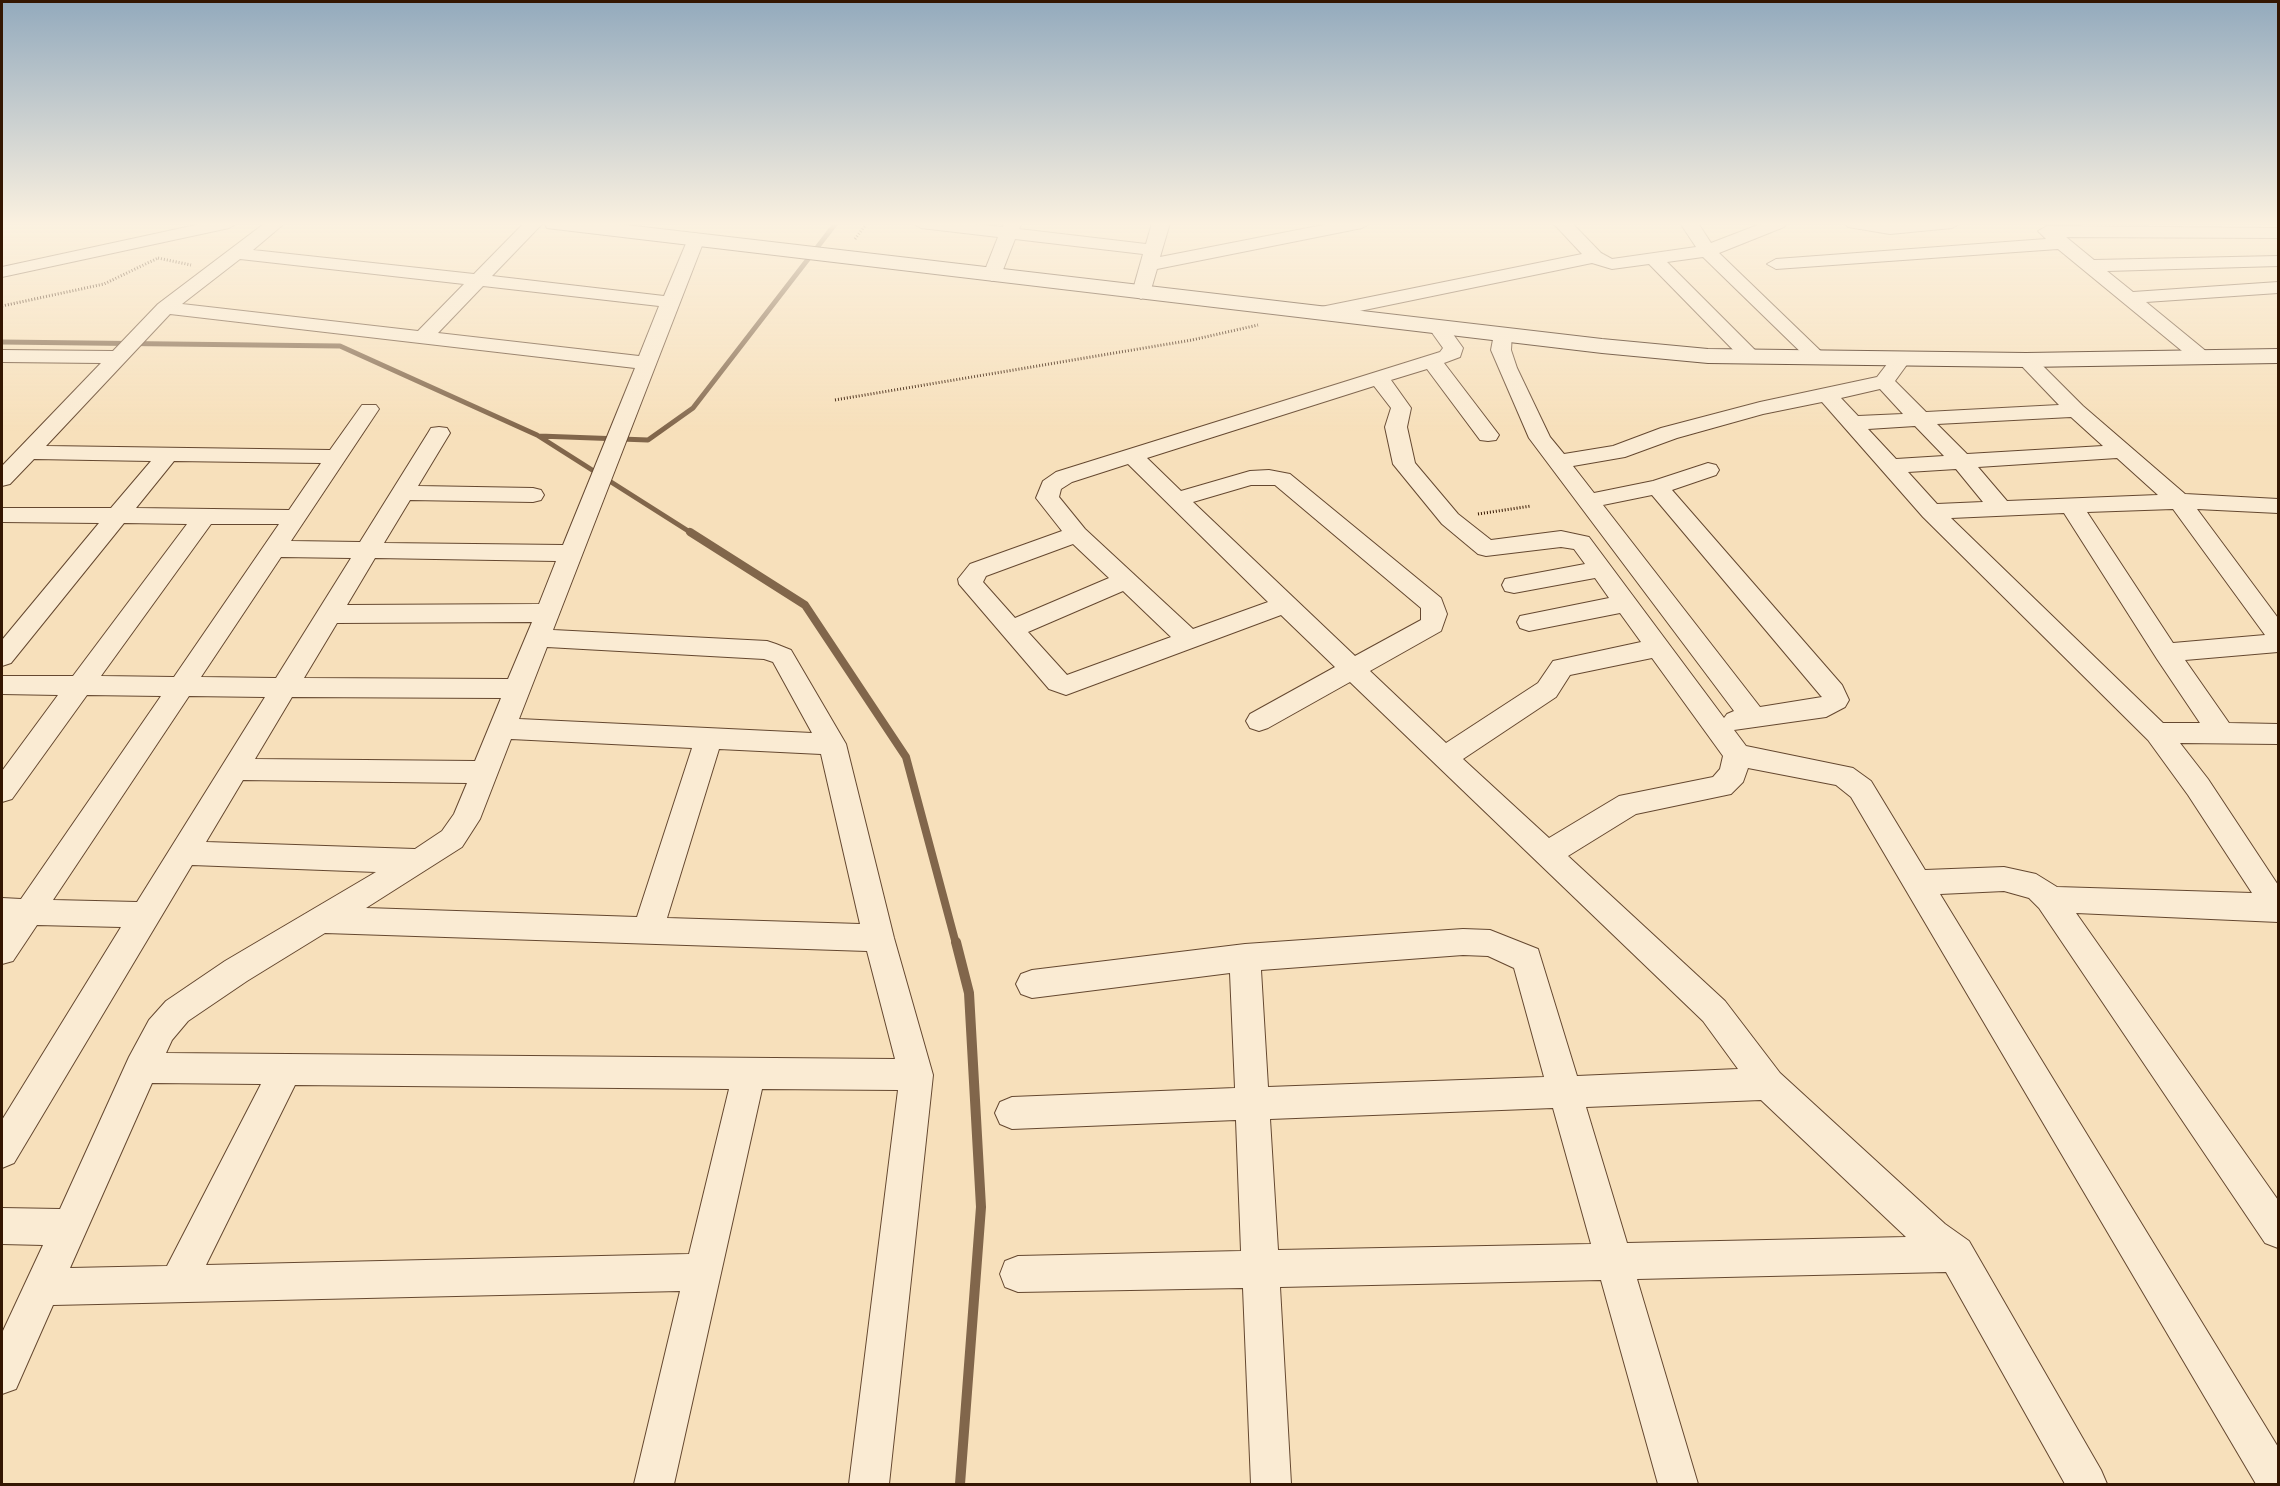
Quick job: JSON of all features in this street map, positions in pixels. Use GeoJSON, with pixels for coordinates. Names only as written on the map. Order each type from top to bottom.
{"type":"FeatureCollection","features":[{"type":"Feature","properties":{"kind":"street"},"geometry":{"type":"LineString","coordinates":[[2,479],[144,329],[185,292]]}},
{"type":"Feature","properties":{"kind":"street"},"geometry":{"type":"LineString","coordinates":[[423,337],[467,292]]}},
{"type":"Feature","properties":{"kind":"street"},"geometry":{"type":"LineString","coordinates":[[582,292],[670,302]]}},
{"type":"Feature","properties":{"kind":"street"},"geometry":{"type":"LineString","coordinates":[[2,1375],[160,1030],[177,1011],[452,839],[466,819],[674,292]]}},
{"type":"Feature","properties":{"kind":"street"},"geometry":{"type":"LineString","coordinates":[[1144,292],[1602,346],[1751,357],[2026,360],[2278,356]]}},
{"type":"Feature","properties":{"kind":"street"},"geometry":{"type":"LineString","coordinates":[[1314,312],[1413,292]]}},
{"type":"Feature","properties":{"kind":"street"},"geometry":{"type":"LineString","coordinates":[[1687,292],[1751,357]]}},
{"type":"Feature","properties":{"kind":"street"},"geometry":{"type":"LineString","coordinates":[[1750,292],[1820,359]]}},
{"type":"Feature","properties":{"kind":"street"},"geometry":{"type":"LineString","coordinates":[[2121,292],[2200,356]]}},
{"type":"Feature","properties":{"kind":"street"},"geometry":{"type":"LineString","coordinates":[[2128,298],[2213,292]]}},
{"type":"Feature","properties":{"kind":"street"},"geometry":{"type":"LineString","coordinates":[[165,308],[646,363]]}},
{"type":"Feature","properties":{"kind":"street"},"geometry":{"type":"LineString","coordinates":[[1188,639],[1077,534],[1047,498],[1051,486],[1064,477],[1133,457],[1453,353],[1453,348],[1438,327]]}},
{"type":"Feature","properties":{"kind":"street"},"geometry":{"type":"LineString","coordinates":[[1502,333],[1501,350],[1507,368],[1540,438],[1754,718]]}},
{"type":"Feature","properties":{"kind":"street"},"geometry":{"type":"LineString","coordinates":[[2,356],[121,353]]}},
{"type":"Feature","properties":{"kind":"street"},"geometry":{"type":"LineString","coordinates":[[1558,462],[1617,452],[1669,433],[1760,408],[1884,382],[1901,359]]}},
{"type":"Feature","properties":{"kind":"street"},"geometry":{"type":"LineString","coordinates":[[2026,360],[2076,410],[2179,501],[2278,635]]}},
{"type":"Feature","properties":{"kind":"street"},"geometry":{"type":"LineString","coordinates":[[1432,361],[1488,435]]}},
{"type":"Feature","properties":{"kind":"street"},"geometry":{"type":"LineString","coordinates":[[1378,377],[1401,408],[1396,427],[1404,464],[1450,519],[1486,548],[1561,539],[1577,540],[1586,547],[1737,755],[1843,776],[1861,789],[2278,1485]]}},
{"type":"Feature","properties":{"kind":"street"},"geometry":{"type":"LineString","coordinates":[[1884,382],[1961,461],[2001,509]]}},
{"type":"Feature","properties":{"kind":"street"},"geometry":{"type":"LineString","coordinates":[[1827,395],[1931,512],[2157,733],[2198,787],[2278,908]]}},
{"type":"Feature","properties":{"kind":"street"},"geometry":{"type":"LineString","coordinates":[[2,951],[15,911],[181,687],[369,409]]}},
{"type":"Feature","properties":{"kind":"street"},"geometry":{"type":"LineString","coordinates":[[1854,423],[2076,410]]}},
{"type":"Feature","properties":{"kind":"street"},"geometry":{"type":"LineString","coordinates":[[2,1151],[440,433]]}},
{"type":"Feature","properties":{"kind":"street"},"geometry":{"type":"LineString","coordinates":[[1892,466],[2122,451]]}},
{"type":"Feature","properties":{"kind":"street"},"geometry":{"type":"LineString","coordinates":[[27,452],[337,457]]}},
{"type":"Feature","properties":{"kind":"street"},"geometry":{"type":"LineString","coordinates":[[2,657],[168,454]]}},
{"type":"Feature","properties":{"kind":"street"},"geometry":{"type":"LineString","coordinates":[[1133,457],[1444,758],[1714,1011],[1768,1084],[1932,1237],[1956,1254],[2086,1485]]}},
{"type":"Feature","properties":{"kind":"street"},"geometry":{"type":"LineString","coordinates":[[1588,501],[1657,487],[1708,470]]}},
{"type":"Feature","properties":{"kind":"street"},"geometry":{"type":"LineString","coordinates":[[1178,499],[1250,478],[1282,479],[1432,604],[1435,614],[1432,625],[1259,721]]}},
{"type":"Feature","properties":{"kind":"street"},"geometry":{"type":"LineString","coordinates":[[1657,487],[1833,692],[1836,700],[1826,706],[1717,725]]}},
{"type":"Feature","properties":{"kind":"street"},"geometry":{"type":"LineString","coordinates":[[403,493],[533,495]]}},
{"type":"Feature","properties":{"kind":"street"},"geometry":{"type":"LineString","coordinates":[[1931,512],[2179,501],[2278,506]]}},
{"type":"Feature","properties":{"kind":"street"},"geometry":{"type":"LineString","coordinates":[[2071,506],[2166,653],[2222,734]]}},
{"type":"Feature","properties":{"kind":"street"},"geometry":{"type":"LineString","coordinates":[[2,515],[296,517]]}},
{"type":"Feature","properties":{"kind":"street"},"geometry":{"type":"LineString","coordinates":[[2,791],[205,516]]}},
{"type":"Feature","properties":{"kind":"street"},"geometry":{"type":"LineString","coordinates":[[1077,534],[972,574],[971,584],[1058,682],[1076,683],[1286,604]]}},
{"type":"Feature","properties":{"kind":"street"},"geometry":{"type":"LineString","coordinates":[[274,549],[572,553]]}},
{"type":"Feature","properties":{"kind":"street"},"geometry":{"type":"LineString","coordinates":[[1514,585],[1602,569]]}},
{"type":"Feature","properties":{"kind":"street"},"geometry":{"type":"LineString","coordinates":[[1012,628],[1126,580]]}},
{"type":"Feature","properties":{"kind":"street"},"geometry":{"type":"LineString","coordinates":[[1528,622],[1627,603]]}},
{"type":"Feature","properties":{"kind":"street"},"geometry":{"type":"LineString","coordinates":[[329,614],[542,626],[767,650],[782,656],[832,744],[879,938],[916,1075],[869,1485]]}},
{"type":"Feature","properties":{"kind":"street"},"geometry":{"type":"LineString","coordinates":[[2166,653],[2278,643]]}},
{"type":"Feature","properties":{"kind":"street"},"geometry":{"type":"LineString","coordinates":[[1444,758],[1547,690],[1562,668],[1659,647]]}},
{"type":"Feature","properties":{"kind":"street"},"geometry":{"type":"LineString","coordinates":[[2,686],[516,689]]}},
{"type":"Feature","properties":{"kind":"street"},"geometry":{"type":"LineString","coordinates":[[500,729],[832,744]]}},
{"type":"Feature","properties":{"kind":"street"},"geometry":{"type":"LineString","coordinates":[[2157,733],[2277,737]]}},
{"type":"Feature","properties":{"kind":"street"},"geometry":{"type":"LineString","coordinates":[[648,930],[709,737]]}},
{"type":"Feature","properties":{"kind":"street"},"geometry":{"type":"LineString","coordinates":[[1546,854],[1598,820],[1629,804],[1721,786],[1733,774],[1737,755]]}},
{"type":"Feature","properties":{"kind":"street"},"geometry":{"type":"LineString","coordinates":[[235,769],[483,772]]}},
{"type":"Feature","properties":{"kind":"street"},"geometry":{"type":"LineString","coordinates":[[183,853],[419,861]]}},
{"type":"Feature","properties":{"kind":"street"},"geometry":{"type":"LineString","coordinates":[[1917,883],[2004,879],[2025,883],[2039,889],[2050,899],[2278,1230]]}},
{"type":"Feature","properties":{"kind":"street"},"geometry":{"type":"LineString","coordinates":[[2050,899],[2278,908]]}},
{"type":"Feature","properties":{"kind":"street"},"geometry":{"type":"LineString","coordinates":[[15,911],[146,915]]}},
{"type":"Feature","properties":{"kind":"street"},"geometry":{"type":"LineString","coordinates":[[321,920],[879,938]]}},
{"type":"Feature","properties":{"kind":"street"},"geometry":{"type":"LineString","coordinates":[[1032,984],[1245,958],[1463,942],[1490,943],[1527,959],[1678,1485]]}},
{"type":"Feature","properties":{"kind":"street"},"geometry":{"type":"LineString","coordinates":[[1245,958],[1271,1485]]}},
{"type":"Feature","properties":{"kind":"street"},"geometry":{"type":"LineString","coordinates":[[141,1068],[916,1075]]}},
{"type":"Feature","properties":{"kind":"street"},"geometry":{"type":"LineString","coordinates":[[178,1283],[286,1069]]}},
{"type":"Feature","properties":{"kind":"street"},"geometry":{"type":"LineString","coordinates":[[654,1485],[705,1272],[748,1074]]}},
{"type":"Feature","properties":{"kind":"street"},"geometry":{"type":"LineString","coordinates":[[1012,1113],[1768,1084]]}},
{"type":"Feature","properties":{"kind":"street"},"geometry":{"type":"LineString","coordinates":[[2,1226],[71,1227]]}},
{"type":"Feature","properties":{"kind":"street"},"geometry":{"type":"LineString","coordinates":[[1018,1274],[1956,1254]]}},
{"type":"Feature","properties":{"kind":"street"},"geometry":{"type":"LineString","coordinates":[[44,1287],[705,1272]]}},
{"type":"Feature","properties":{"kind":"path"},"geometry":{"type":"LineString","coordinates":[[2,306],[65,292]]}},
{"type":"Feature","properties":{"kind":"path"},"geometry":{"type":"LineString","coordinates":[[835,400],[1192,340],[1314,312]]}},
{"type":"Feature","properties":{"kind":"path"},"geometry":{"type":"LineString","coordinates":[[1450,519],[1531,506]]}},
{"type":"Feature","properties":{"kind":"waterway"},"geometry":{"type":"LineString","coordinates":[[539,436],[648,440],[693,408],[782,292]]}},
{"type":"Feature","properties":{"kind":"waterway"},"geometry":{"type":"LineString","coordinates":[[2,342],[340,346],[537,435],[693,534]]}},
{"type":"Feature","properties":{"kind":"waterway"},"geometry":{"type":"LineString","coordinates":[[690,532],[805,605],[906,757],[956,944]]}},
{"type":"Feature","properties":{"kind":"waterway"},"geometry":{"type":"LineString","coordinates":[[956,942],[969,993],[981,1207],[960,1484]]}}]}
